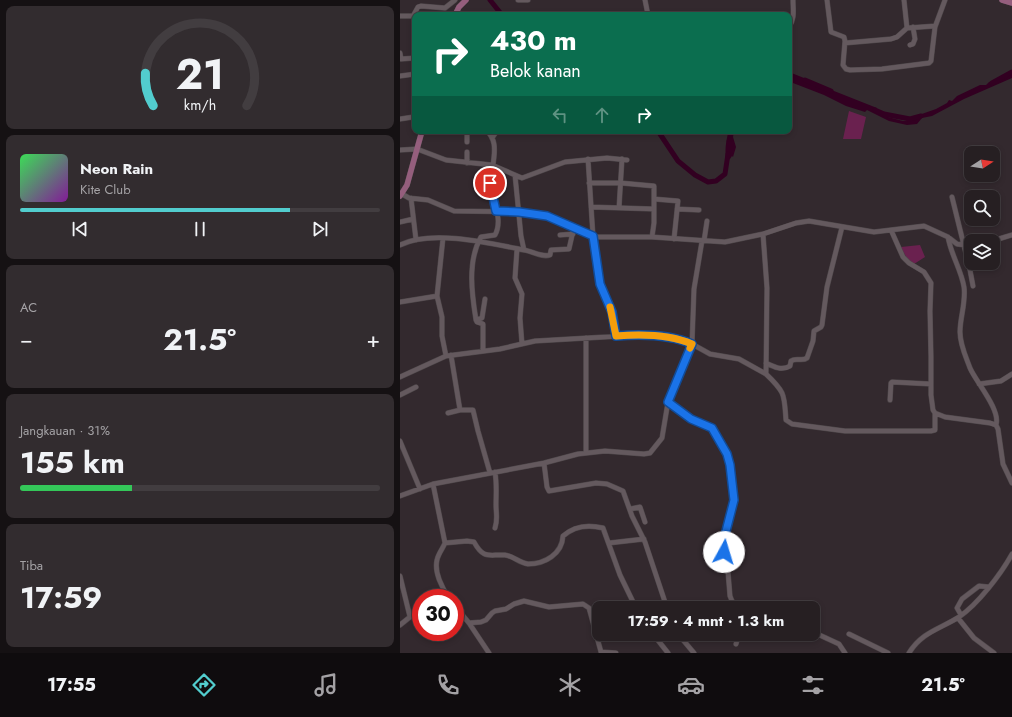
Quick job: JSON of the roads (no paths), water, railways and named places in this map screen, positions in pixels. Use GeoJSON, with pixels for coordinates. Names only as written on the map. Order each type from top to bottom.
{"type":"FeatureCollection","features":[{"type":"Feature","properties":{"kind":"main road"},"geometry":{"type":"LineString","coordinates":[[1002,0],[1012,3]]}},
{"type":"Feature","properties":{"kind":"main road"},"geometry":{"type":"LineString","coordinates":[[457,12],[463,1]]}},
{"type":"Feature","properties":{"kind":"main road"},"geometry":{"type":"LineString","coordinates":[[401,195],[407,185],[421,134]]}},
{"type":"Feature","properties":{"kind":"street"},"geometry":{"type":"LineString","coordinates":[[415,12],[421,6],[445,8],[454,0]]}},
{"type":"Feature","properties":{"kind":"street"},"geometry":{"type":"LineString","coordinates":[[518,0],[528,0]]}},
{"type":"Feature","properties":{"kind":"street"},"geometry":{"type":"LineString","coordinates":[[645,0],[647,12]]}},
{"type":"Feature","properties":{"kind":"street"},"geometry":{"type":"LineString","coordinates":[[792,23],[793,0]]}},
{"type":"Feature","properties":{"kind":"street"},"geometry":{"type":"LineString","coordinates":[[827,0],[831,32],[843,36],[845,43],[843,65],[846,69],[850,70],[882,69],[929,63],[935,26],[946,0]]}},
{"type":"Feature","properties":{"kind":"street"},"geometry":{"type":"LineString","coordinates":[[904,0],[907,28]]}},
{"type":"Feature","properties":{"kind":"street"},"geometry":{"type":"LineString","coordinates":[[400,16],[412,16]]}},
{"type":"Feature","properties":{"kind":"street"},"geometry":{"type":"LineString","coordinates":[[845,43],[893,39],[907,28],[935,26]]}},
{"type":"Feature","properties":{"kind":"street"},"geometry":{"type":"LineString","coordinates":[[910,45],[915,41],[913,27]]}},
{"type":"Feature","properties":{"kind":"street"},"geometry":{"type":"LineString","coordinates":[[400,53],[401,59],[412,58]]}},
{"type":"Feature","properties":{"kind":"street"},"geometry":{"type":"LineString","coordinates":[[400,76],[412,74]]}},
{"type":"Feature","properties":{"kind":"street"},"geometry":{"type":"LineString","coordinates":[[400,119],[412,117]]}},
{"type":"Feature","properties":{"kind":"street"},"geometry":{"type":"LineString","coordinates":[[467,134],[468,142]]}},
{"type":"Feature","properties":{"kind":"street"},"geometry":{"type":"LineString","coordinates":[[483,351],[483,324],[477,322],[476,320],[472,292],[472,276],[473,261],[478,242],[481,237],[497,233],[496,211],[490,183],[494,148],[492,138],[489,134]]}},
{"type":"Feature","properties":{"kind":"street"},"geometry":{"type":"LineString","coordinates":[[492,138],[495,134]]}},
{"type":"Feature","properties":{"kind":"street"},"geometry":{"type":"LineString","coordinates":[[400,150],[417,149],[446,160],[492,165],[524,178],[557,165],[588,159],[607,158],[627,160]]}},
{"type":"Feature","properties":{"kind":"street"},"geometry":{"type":"LineString","coordinates":[[467,152],[467,163]]}},
{"type":"Feature","properties":{"kind":"street"},"geometry":{"type":"LineString","coordinates":[[588,159],[593,236],[600,284],[612,312],[616,336]]}},
{"type":"Feature","properties":{"kind":"street"},"geometry":{"type":"LineString","coordinates":[[619,208],[622,159]]}},
{"type":"Feature","properties":{"kind":"street"},"geometry":{"type":"LineString","coordinates":[[515,175],[521,236],[524,250]]}},
{"type":"Feature","properties":{"kind":"street"},"geometry":{"type":"LineString","coordinates":[[589,183],[621,183],[654,186],[654,222],[652,237]]}},
{"type":"Feature","properties":{"kind":"street"},"geometry":{"type":"LineString","coordinates":[[401,195],[428,200],[454,210],[519,212],[547,216],[597,237],[652,237],[725,242],[763,234],[802,221],[809,221],[874,232],[924,226],[948,237],[957,244],[964,245],[952,197]]}},
{"type":"Feature","properties":{"kind":"street"},"geometry":{"type":"LineString","coordinates":[[411,198],[416,240]]}},
{"type":"Feature","properties":{"kind":"street"},"geometry":{"type":"LineString","coordinates":[[654,199],[678,201],[674,239]]}},
{"type":"Feature","properties":{"kind":"street"},"geometry":{"type":"LineString","coordinates":[[591,207],[654,209]]}},
{"type":"Feature","properties":{"kind":"street"},"geometry":{"type":"LineString","coordinates":[[677,209],[699,210]]}},
{"type":"Feature","properties":{"kind":"street"},"geometry":{"type":"LineString","coordinates":[[400,222],[413,219]]}},
{"type":"Feature","properties":{"kind":"street"},"geometry":{"type":"LineString","coordinates":[[400,496],[433,484],[544,463],[586,453],[605,450],[644,454],[650,453],[662,438],[668,402],[692,344],[694,289],[707,222]]}},
{"type":"Feature","properties":{"kind":"street"},"geometry":{"type":"LineString","coordinates":[[400,245],[416,240],[443,238],[524,250],[545,256],[550,255],[551,250],[568,249],[574,227]]}},
{"type":"Feature","properties":{"kind":"street"},"geometry":{"type":"LineString","coordinates":[[766,364],[784,369],[790,366],[793,359],[803,360],[807,358],[813,341],[814,331],[822,325],[827,287],[842,227]]}},
{"type":"Feature","properties":{"kind":"street"},"geometry":{"type":"LineString","coordinates":[[400,377],[448,356],[522,344],[616,336],[655,336],[679,339],[710,354],[739,359],[766,374],[779,386],[784,398],[786,420],[792,424],[845,431],[935,430],[935,413],[931,403],[931,283],[924,272],[909,264],[903,257],[891,230]]}},
{"type":"Feature","properties":{"kind":"street"},"geometry":{"type":"LineString","coordinates":[[560,235],[573,234]]}},
{"type":"Feature","properties":{"kind":"street"},"geometry":{"type":"LineString","coordinates":[[763,234],[766,288],[766,374]]}},
{"type":"Feature","properties":{"kind":"street"},"geometry":{"type":"LineString","coordinates":[[1000,239],[1012,235]]}},
{"type":"Feature","properties":{"kind":"street"},"geometry":{"type":"LineString","coordinates":[[948,237],[952,254],[964,286],[964,305],[960,339],[973,375],[991,402],[997,420],[996,425],[998,429],[1003,464],[1012,484]]}},
{"type":"Feature","properties":{"kind":"street"},"geometry":{"type":"LineString","coordinates":[[443,238],[437,296],[442,317],[442,336],[460,410]]}},
{"type":"Feature","properties":{"kind":"street"},"geometry":{"type":"LineString","coordinates":[[517,249],[515,278],[522,295],[520,318],[522,344]]}},
{"type":"Feature","properties":{"kind":"street"},"geometry":{"type":"LineString","coordinates":[[970,270],[973,286]]}},
{"type":"Feature","properties":{"kind":"street"},"geometry":{"type":"LineString","coordinates":[[400,302],[437,296]]}},
{"type":"Feature","properties":{"kind":"street"},"geometry":{"type":"LineString","coordinates":[[476,320],[482,318],[485,299]]}},
{"type":"Feature","properties":{"kind":"street"},"geometry":{"type":"LineString","coordinates":[[586,338],[586,453]]}},
{"type":"Feature","properties":{"kind":"street"},"geometry":{"type":"LineString","coordinates":[[979,384],[1001,380],[1012,374]]}},
{"type":"Feature","properties":{"kind":"street"},"geometry":{"type":"LineString","coordinates":[[890,400],[892,382],[931,384]]}},
{"type":"Feature","properties":{"kind":"street"},"geometry":{"type":"LineString","coordinates":[[400,395],[416,387]]}},
{"type":"Feature","properties":{"kind":"street"},"geometry":{"type":"LineString","coordinates":[[668,402],[691,419],[712,428],[727,454],[730,465],[734,500],[723,547],[732,601]]}},
{"type":"Feature","properties":{"kind":"street"},"geometry":{"type":"LineString","coordinates":[[448,413],[460,410],[472,410],[475,412],[478,430],[497,483],[496,505],[498,519],[495,528]]}},
{"type":"Feature","properties":{"kind":"street"},"geometry":{"type":"LineString","coordinates":[[935,413],[945,417],[996,425]]}},
{"type":"Feature","properties":{"kind":"street"},"geometry":{"type":"LineString","coordinates":[[400,441],[420,489]]}},
{"type":"Feature","properties":{"kind":"street"},"geometry":{"type":"LineString","coordinates":[[544,463],[549,492],[592,483],[604,483],[623,491],[644,539],[665,601]]}},
{"type":"Feature","properties":{"kind":"street"},"geometry":{"type":"LineString","coordinates":[[433,484],[445,543],[437,558],[436,569],[444,589]]}},
{"type":"Feature","properties":{"kind":"street"},"geometry":{"type":"LineString","coordinates":[[630,509],[640,508],[645,522]]}},
{"type":"Feature","properties":{"kind":"street"},"geometry":{"type":"LineString","coordinates":[[445,543],[467,541],[474,542],[479,551],[490,556],[506,555],[528,564],[546,561],[558,552],[562,543],[562,536],[570,530],[578,527],[597,526],[603,528],[620,575],[633,601]]}},
{"type":"Feature","properties":{"kind":"street"},"geometry":{"type":"LineString","coordinates":[[609,543],[644,539]]}},
{"type":"Feature","properties":{"kind":"street"},"geometry":{"type":"LineString","coordinates":[[910,653],[920,639],[928,633],[960,616],[989,587],[1005,567],[1012,554]]}},
{"type":"Feature","properties":{"kind":"street"},"geometry":{"type":"LineString","coordinates":[[400,576],[410,618],[400,625]]}},
{"type":"Feature","properties":{"kind":"street"},"geometry":{"type":"LineString","coordinates":[[989,587],[979,586],[962,599],[957,608],[960,616],[974,638],[994,653]]}},
{"type":"Feature","properties":{"kind":"street"},"geometry":{"type":"LineString","coordinates":[[469,623],[481,622],[486,620],[495,611],[506,609],[514,604],[524,601],[549,607],[583,604],[589,608],[601,652],[616,653]]}},
{"type":"Feature","properties":{"kind":"street"},"geometry":{"type":"LineString","coordinates":[[464,617],[489,653]]}},
{"type":"Feature","properties":{"kind":"street"},"geometry":{"type":"LineString","coordinates":[[849,634],[888,653]]}},
{"type":"Feature","properties":{"kind":"street"},"geometry":{"type":"LineString","coordinates":[[820,635],[840,644],[845,653]]}},
{"type":"Feature","properties":{"kind":"street"},"geometry":{"type":"LineString","coordinates":[[659,641],[668,653]]}},
{"type":"Feature","properties":{"kind":"street"},"geometry":{"type":"LineString","coordinates":[[684,641],[694,653]]}},
{"type":"Feature","properties":{"kind":"waterway"},"geometry":{"type":"LineString","coordinates":[[490,0],[500,12]]}},
{"type":"Feature","properties":{"kind":"waterway"},"geometry":{"type":"LineString","coordinates":[[992,83],[1012,72]]}},
{"type":"Feature","properties":{"kind":"waterway"},"geometry":{"type":"LineString","coordinates":[[805,80],[831,91]]}},
{"type":"Feature","properties":{"kind":"waterway"},"geometry":{"type":"LineString","coordinates":[[875,110],[884,114],[910,119],[921,116]]}},
{"type":"Feature","properties":{"kind":"waterway"},"geometry":{"type":"LineString","coordinates":[[660,134],[678,161],[695,175],[708,182],[716,181],[725,174],[728,154]]}}]}
